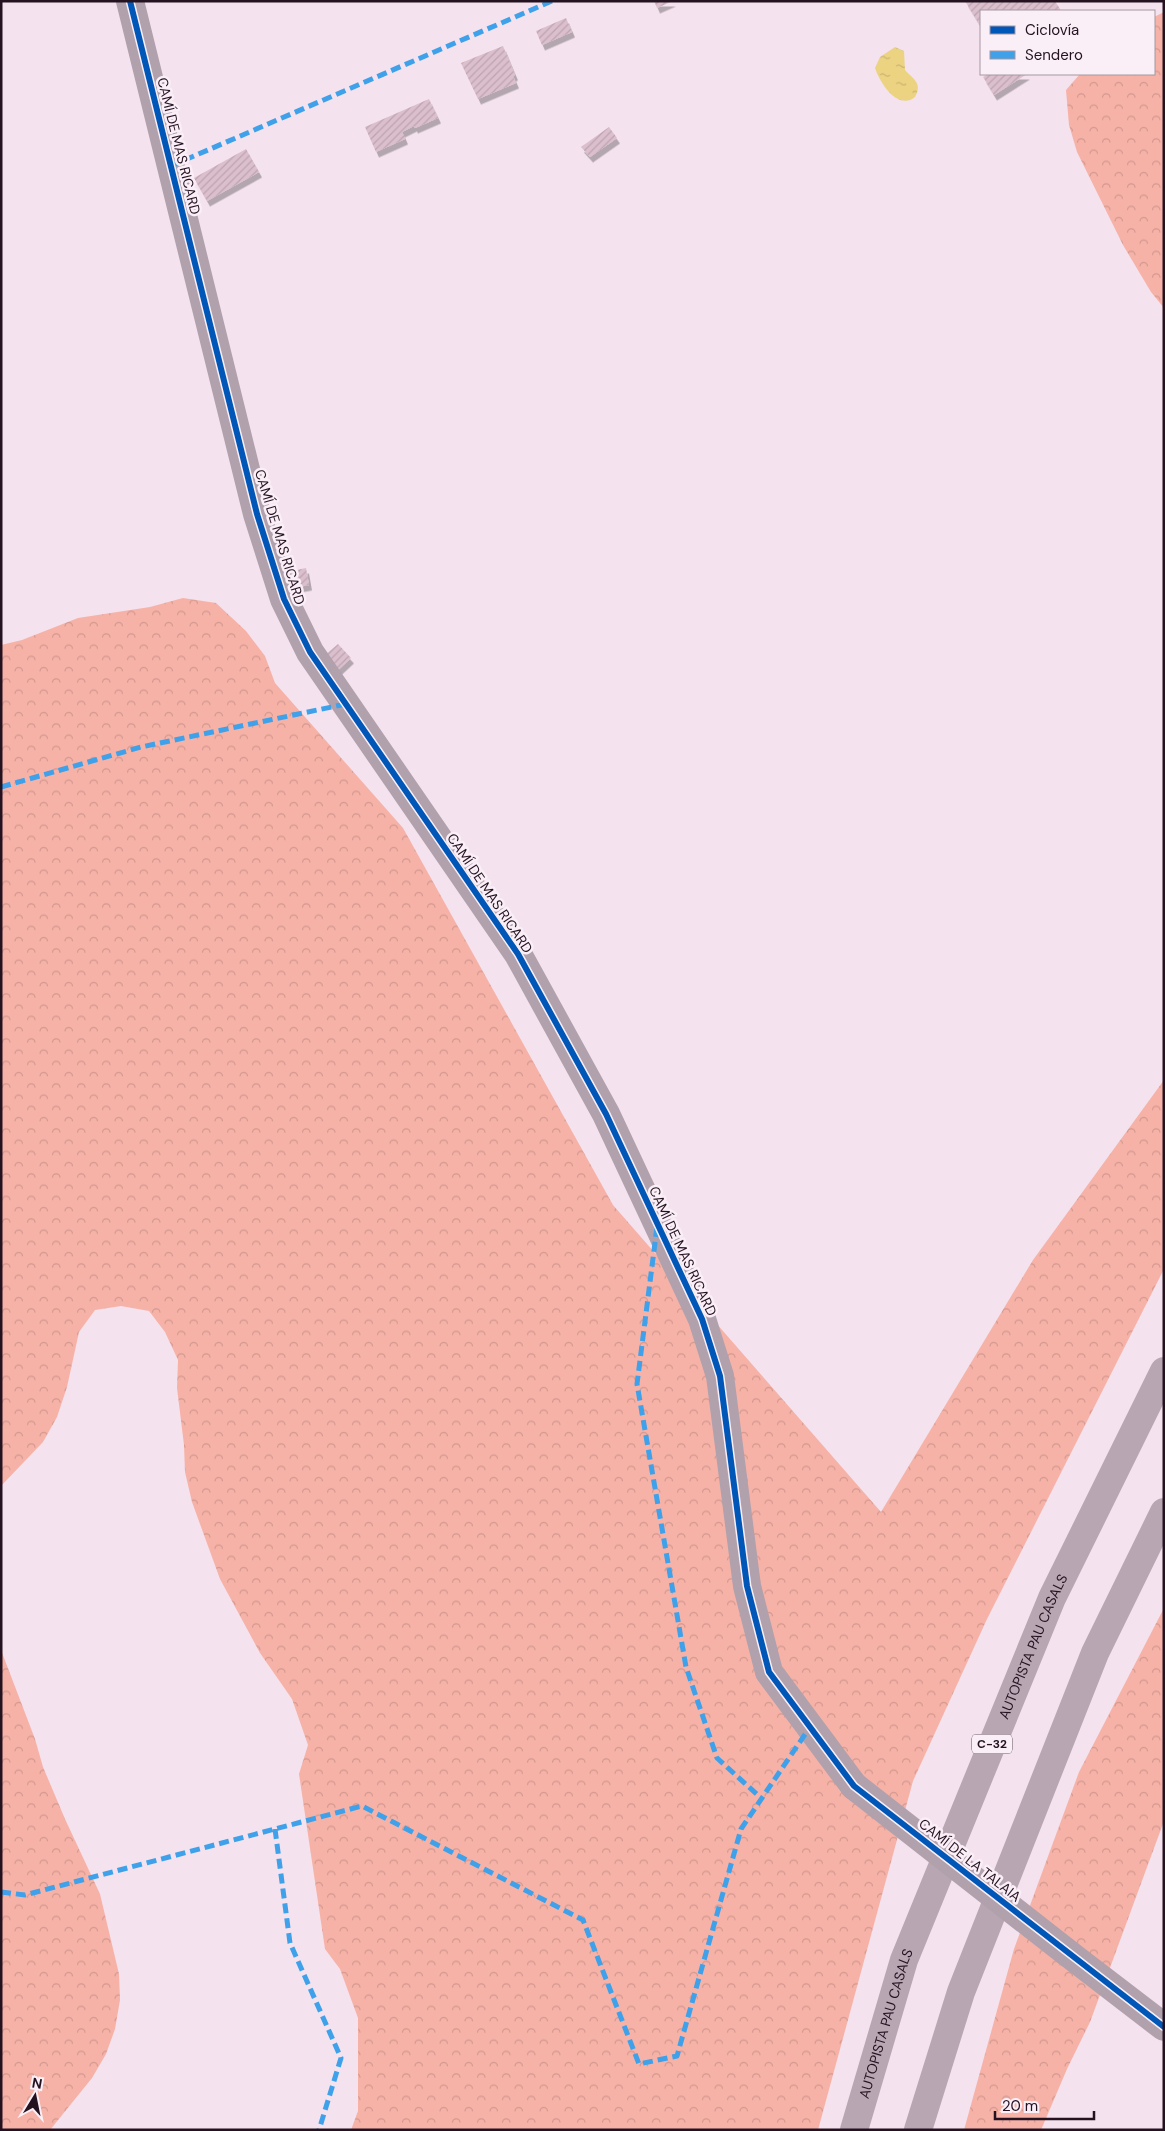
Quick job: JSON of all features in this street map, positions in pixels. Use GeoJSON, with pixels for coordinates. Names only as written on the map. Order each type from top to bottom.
{"type":"FeatureCollection","features":[{"type":"Feature","properties":{"kind":"highway","name":"AUTOPISTA PAU CASALS"},"geometry":{"type":"LineString","coordinates":[[854,2130],[911,1942],[1052,1598],[1164,1371]]}},
{"type":"Feature","properties":{"kind":"highway"},"geometry":{"type":"LineString","coordinates":[[918,2130],[960,1992],[1087,1671],[1164,1512]]}},
{"type":"Feature","properties":{"kind":"street","name":"CAMÍ DE MAS RICARD"},"geometry":{"type":"LineString","coordinates":[[130,1],[255,504],[284,599],[310,652],[518,954],[606,1114],[702,1319],[720,1376],[747,1586],[769,1672],[854,1786]]}},
{"type":"Feature","properties":{"kind":"street","name":"CAMÍ DE LA TALAIA"},"geometry":{"type":"LineString","coordinates":[[854,1786],[1164,2027]]}},
{"type":"Feature","properties":{"kind":"green space"},"geometry":{"type":"Polygon","coordinates":[[[1164,12],[1164,308],[1151,292],[1123,245],[1077,152],[1069,125],[1066,90],[1079,75],[1155,75],[1155,16],[1164,12]]]}},
{"type":"Feature","properties":{"kind":"green space"},"geometry":{"type":"Polygon","coordinates":[[[183,598],[216,603],[246,631],[265,656],[275,683],[403,828],[613,1205],[881,1512],[1033,1260],[1164,1080],[1164,1269],[987,1619],[913,1781],[818,2130],[351,2130],[358,2111],[358,2018],[340,1969],[325,1949],[299,1774],[308,1745],[292,1699],[260,1653],[220,1579],[192,1502],[185,1472],[184,1445],[177,1388],[178,1360],[165,1332],[149,1311],[121,1306],[95,1310],[79,1332],[67,1387],[57,1417],[43,1442],[1,1486],[1,645],[22,640],[78,618],[150,607],[183,598]]]}},
{"type":"Feature","properties":{"kind":"green space"},"geometry":{"type":"Polygon","coordinates":[[[1164,1608],[1164,1821],[1090,2022],[1067,2069],[1041,2130],[964,2130],[1014,1949],[1079,1772],[1164,1608]]]}},
{"type":"Feature","properties":{"kind":"green space"},"geometry":{"type":"Polygon","coordinates":[[[1,1650],[35,1739],[43,1767],[100,1894],[119,1974],[120,2000],[115,2029],[106,2054],[92,2078],[50,2130],[1,2130],[1,1650]]]}},
{"type":"Feature","properties":{"kind":"water"},"geometry":{"type":"Polygon","coordinates":[[[895,47],[904,51],[905,70],[914,79],[918,88],[915,97],[909,100],[896,98],[890,93],[881,81],[875,68],[880,57],[895,47]]]}},
{"type":"Feature","properties":{"kind":"building"},"geometry":{"type":"Polygon","coordinates":[[[654,1],[673,1],[657,8],[654,1]]]}},
{"type":"Feature","properties":{"kind":"building"},"geometry":{"type":"Polygon","coordinates":[[[965,1],[1055,1],[1060,9],[980,10],[980,25],[965,1]]]}},
{"type":"Feature","properties":{"kind":"building"},"geometry":{"type":"Polygon","coordinates":[[[566,18],[572,32],[542,45],[536,31],[566,18]]]}},
{"type":"Feature","properties":{"kind":"building"},"geometry":{"type":"Polygon","coordinates":[[[503,46],[515,75],[513,76],[516,83],[478,99],[461,63],[503,46]]]}},
{"type":"Feature","properties":{"kind":"building"},"geometry":{"type":"Polygon","coordinates":[[[986,75],[1025,75],[994,95],[983,77],[986,75]]]}},
{"type":"Feature","properties":{"kind":"building"},"geometry":{"type":"Polygon","coordinates":[[[429,99],[438,118],[402,132],[405,139],[376,152],[365,127],[429,99]]]}},
{"type":"Feature","properties":{"kind":"building"},"geometry":{"type":"Polygon","coordinates":[[[609,127],[617,138],[590,157],[581,147],[609,127]]]}},
{"type":"Feature","properties":{"kind":"building"},"geometry":{"type":"Polygon","coordinates":[[[246,149],[259,172],[207,201],[194,178],[246,149]]]}},
{"type":"Feature","properties":{"kind":"building"},"geometry":{"type":"Polygon","coordinates":[[[306,568],[309,585],[288,589],[283,573],[306,568]]]}},
{"type":"Feature","properties":{"kind":"building"},"geometry":{"type":"Polygon","coordinates":[[[338,644],[351,658],[337,671],[325,655],[338,644]]]}},
{"type":"Feature","properties":{"kind":"marked path"},"geometry":{"type":"LineString","coordinates":[[171,166],[552,1]]}},
{"type":"Feature","properties":{"kind":"marked path"},"geometry":{"type":"LineString","coordinates":[[1,787],[141,747],[346,704]]}},
{"type":"Feature","properties":{"kind":"marked path"},"geometry":{"type":"LineString","coordinates":[[657,1227],[637,1384],[686,1667],[717,1758],[761,1798]]}},
{"type":"Feature","properties":{"kind":"marked path"},"geometry":{"type":"LineString","coordinates":[[1,1892],[25,1895],[362,1806],[583,1920],[639,2064],[677,2056],[741,1829],[810,1727]]}},
{"type":"Feature","properties":{"kind":"marked path"},"geometry":{"type":"LineString","coordinates":[[275,1829],[290,1943],[341,2058],[319,2130]]}},
{"type":"Feature","properties":{"kind":"cycle path"},"geometry":{"type":"LineString","coordinates":[[130,1],[257,514],[284,599],[310,652],[518,954],[606,1114],[702,1319],[720,1376],[747,1586],[769,1672],[854,1786],[1164,2027]]}}]}
